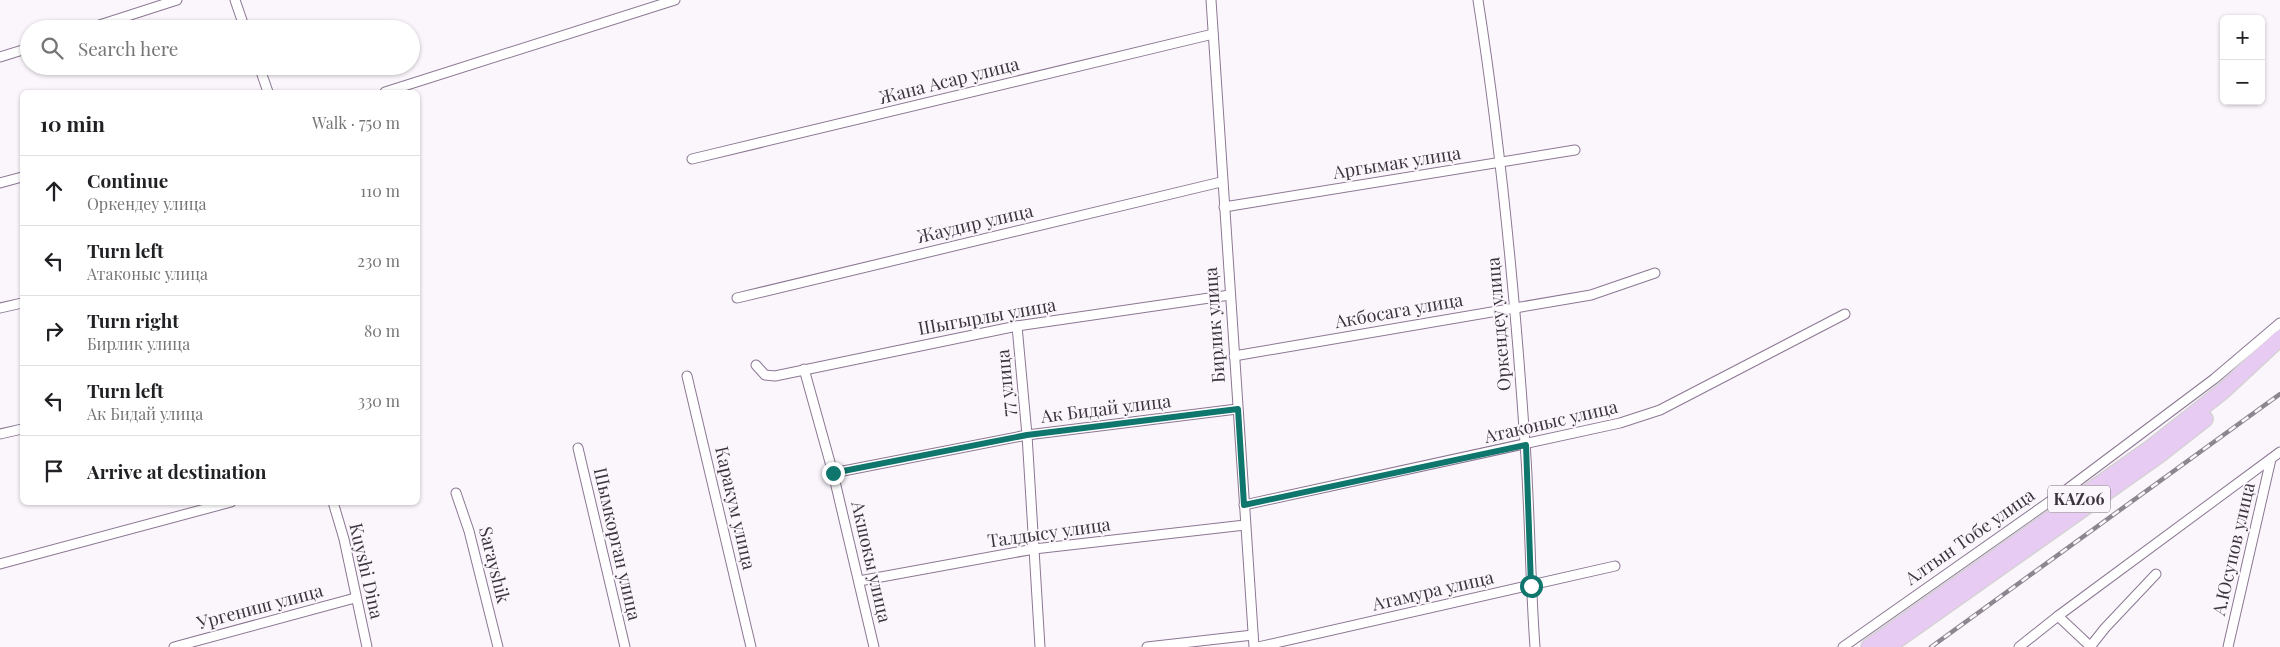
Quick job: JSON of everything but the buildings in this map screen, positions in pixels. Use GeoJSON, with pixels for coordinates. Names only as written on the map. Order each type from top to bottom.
{"type":"FeatureCollection","features":[{"type":"Feature","properties":{"kind":"highway","name":"KАZ06"},"geometry":{"type":"LineString","coordinates":[[1869,647],[2152,447],[2223,391],[2280,338]]}},
{"type":"Feature","properties":{"kind":"highway","name":"KАZ06"},"geometry":{"type":"LineString","coordinates":[[1887,647],[2159,455],[2230,399],[2280,353]]}},
{"type":"Feature","properties":{"kind":"street"},"geometry":{"type":"LineString","coordinates":[[115,20],[177,0]]}},
{"type":"Feature","properties":{"kind":"street"},"geometry":{"type":"LineString","coordinates":[[234,0],[242,20]]}},
{"type":"Feature","properties":{"kind":"street"},"geometry":{"type":"LineString","coordinates":[[391,90],[675,0]]}},
{"type":"Feature","properties":{"kind":"street","name":"Бирлик улица"},"geometry":{"type":"LineString","coordinates":[[1211,0],[1221,182],[1254,647]]}},
{"type":"Feature","properties":{"kind":"street","name":"Оркендеу улица"},"geometry":{"type":"LineString","coordinates":[[1478,0],[1502,162],[1526,445],[1535,647]]}},
{"type":"Feature","properties":{"kind":"street","name":"Жана Асар улица"},"geometry":{"type":"LineString","coordinates":[[692,159],[1213,34]]}},
{"type":"Feature","properties":{"kind":"street"},"geometry":{"type":"LineString","coordinates":[[0,57],[20,51]]}},
{"type":"Feature","properties":{"kind":"street"},"geometry":{"type":"LineString","coordinates":[[262,75],[267,90]]}},
{"type":"Feature","properties":{"kind":"street","name":"Аргымак улица"},"geometry":{"type":"LineString","coordinates":[[1224,207],[1575,150]]}},
{"type":"Feature","properties":{"kind":"street"},"geometry":{"type":"LineString","coordinates":[[0,182],[20,177]]}},
{"type":"Feature","properties":{"kind":"street","name":"Жаудир улица"},"geometry":{"type":"LineString","coordinates":[[737,298],[1221,182]]}},
{"type":"Feature","properties":{"kind":"street","name":"Акбосага улица"},"geometry":{"type":"LineString","coordinates":[[1234,356],[1591,295],[1655,273]]}},
{"type":"Feature","properties":{"kind":"street","name":"Шыгырлы улица"},"geometry":{"type":"LineString","coordinates":[[756,366],[760,372],[769,376],[789,374],[804,369],[1017,326],[1230,295]]}},
{"type":"Feature","properties":{"kind":"street"},"geometry":{"type":"LineString","coordinates":[[0,308],[20,303]]}},
{"type":"Feature","properties":{"kind":"street","name":"Атаконыс улица"},"geometry":{"type":"LineString","coordinates":[[1244,505],[1620,423],[1660,410],[1845,314]]}},
{"type":"Feature","properties":{"kind":"street","name":"Алтын Тобе улица"},"geometry":{"type":"LineString","coordinates":[[1843,647],[2070,487],[2214,379],[2280,323]]}},
{"type":"Feature","properties":{"kind":"street","name":"77 улица"},"geometry":{"type":"LineString","coordinates":[[1017,326],[1027,435],[1040,647]]}},
{"type":"Feature","properties":{"kind":"street","name":"Акшокы улица"},"geometry":{"type":"LineString","coordinates":[[804,369],[833,473],[874,647]]}},
{"type":"Feature","properties":{"kind":"street","name":"Каракум улица"},"geometry":{"type":"LineString","coordinates":[[687,376],[751,647]]}},
{"type":"Feature","properties":{"kind":"street","name":"Ак Бидай улица"},"geometry":{"type":"LineString","coordinates":[[833,473],[1027,435],[1238,409]]}},
{"type":"Feature","properties":{"kind":"street"},"geometry":{"type":"LineString","coordinates":[[0,434],[20,429]]}},
{"type":"Feature","properties":{"kind":"street","name":"Шымкорган улица"},"geometry":{"type":"LineString","coordinates":[[578,448],[625,647]]}},
{"type":"Feature","properties":{"kind":"street"},"geometry":{"type":"LineString","coordinates":[[2019,647],[2280,452]]}},
{"type":"Feature","properties":{"kind":"street","name":"А.Юсупов улица"},"geometry":{"type":"LineString","coordinates":[[2228,647],[2271,459]]}},
{"type":"Feature","properties":{"kind":"street","name":"Sarayshik"},"geometry":{"type":"LineString","coordinates":[[456,493],[469,531],[498,647]]}},
{"type":"Feature","properties":{"kind":"street"},"geometry":{"type":"LineString","coordinates":[[0,564],[220,505]]}},
{"type":"Feature","properties":{"kind":"street","name":"Kuyshi Dina"},"geometry":{"type":"LineString","coordinates":[[334,505],[344,539],[366,647]]}},
{"type":"Feature","properties":{"kind":"street","name":"Талдысу улица"},"geometry":{"type":"LineString","coordinates":[[859,581],[1034,549],[1245,525]]}},
{"type":"Feature","properties":{"kind":"street","name":"Атамура улица"},"geometry":{"type":"LineString","coordinates":[[1258,647],[1615,566]]}},
{"type":"Feature","properties":{"kind":"street"},"geometry":{"type":"LineString","coordinates":[[2058,616],[2091,647],[2105,628],[2156,574]]}},
{"type":"Feature","properties":{"kind":"street","name":"Ургениш улица"},"geometry":{"type":"LineString","coordinates":[[174,647],[355,598]]}},
{"type":"Feature","properties":{"kind":"street"},"geometry":{"type":"LineString","coordinates":[[1147,647],[1253,635]]}},
{"type":"Feature","properties":{"kind":"railway"},"geometry":{"type":"LineString","coordinates":[[1931,647],[2280,394]]}},
{"type":"Feature","properties":{"kind":"route"},"geometry":{"type":"LineString","coordinates":[[833,473],[1027,435],[1238,409],[1244,505],[1526,445],[1531,586]]}}]}
